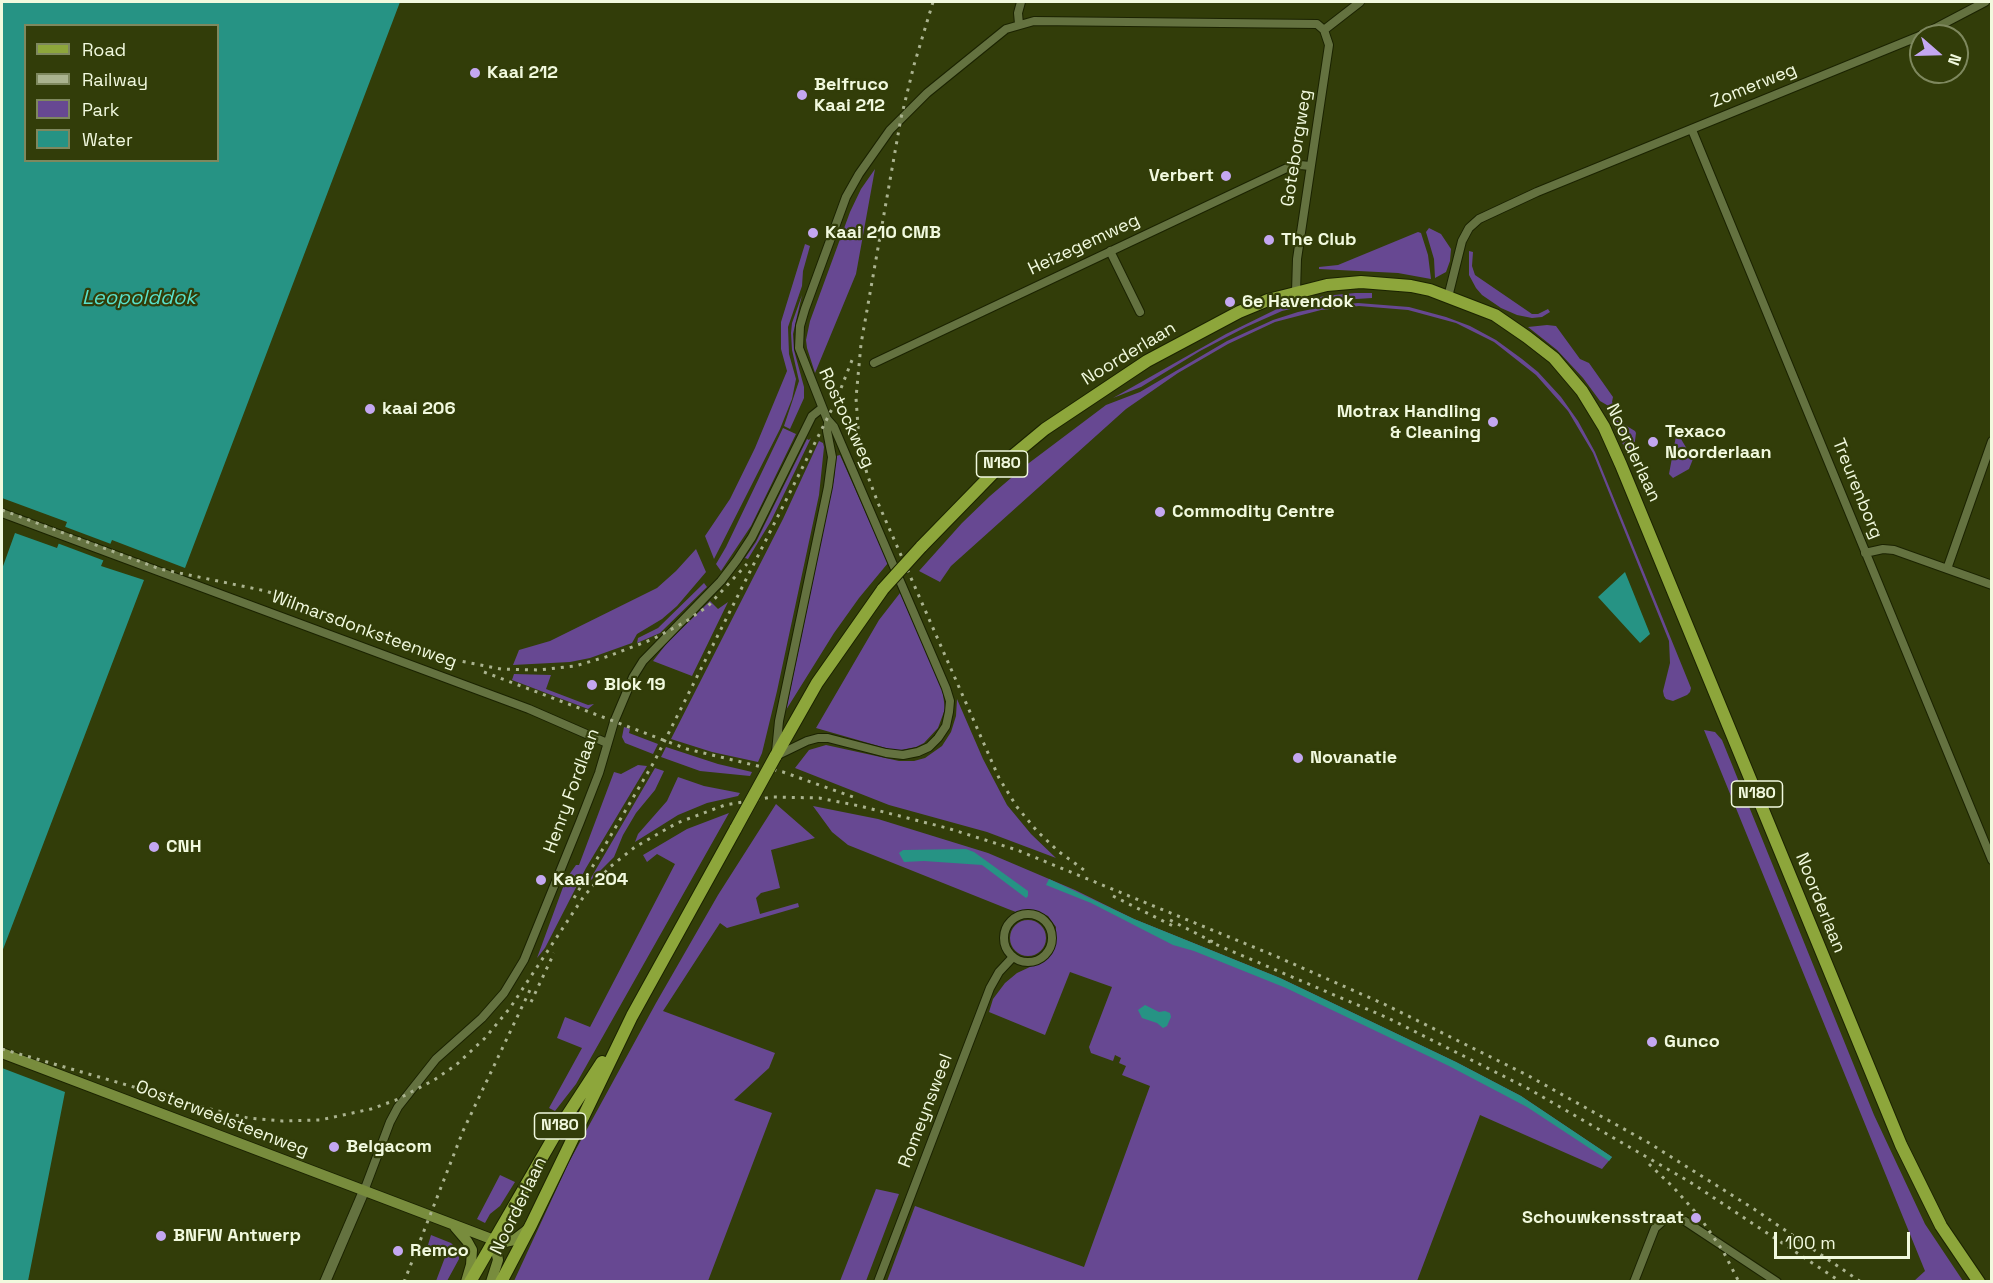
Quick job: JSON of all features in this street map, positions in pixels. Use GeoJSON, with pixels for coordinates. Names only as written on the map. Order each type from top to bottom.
{"type":"FeatureCollection","features":[{"type":"Feature","properties":{"kind":"main road","name":"Noorderlaan"},"geometry":{"type":"LineString","coordinates":[[501,1281],[632,1016],[735,828],[817,683],[883,590],[921,547],[998,468],[1045,429],[1147,361],[1239,312],[1268,300],[1327,285],[1375,283],[1430,290],[1495,315],[1554,358],[1582,391],[1604,427],[1622,465],[1901,1145],[1941,1226],[1979,1281]]}},
{"type":"Feature","properties":{"kind":"main road","name":"Noorderlaan"},"geometry":{"type":"LineString","coordinates":[[470,1281],[559,1128],[632,1016]]}},
{"type":"Feature","properties":{"kind":"main road","name":"Oosterweelsteenweg"},"geometry":{"type":"LineString","coordinates":[[2,1053],[494,1240]]}},
{"type":"Feature","properties":{"kind":"main road"},"geometry":{"type":"LineString","coordinates":[[452,1225],[468,1241],[472,1250],[471,1265],[466,1281]]}},
{"type":"Feature","properties":{"kind":"main road"},"geometry":{"type":"LineString","coordinates":[[494,1240],[505,1242],[514,1240],[529,1228]]}},
{"type":"Feature","properties":{"kind":"main road","name":"Noorderlaan"},"geometry":{"type":"LineString","coordinates":[[491,1281],[498,1260],[494,1240]]}},
{"type":"Feature","properties":{"kind":"street"},"geometry":{"type":"LineString","coordinates":[[1021,2],[1018,13],[1020,24],[1050,20],[1305,22],[1317,24],[1324,30],[1360,2]]}},
{"type":"Feature","properties":{"kind":"street","name":"Zomerweg"},"geometry":{"type":"LineString","coordinates":[[1448,297],[1462,241],[1469,228],[1479,219],[1532,195],[1922,35],[1985,2]]}},
{"type":"Feature","properties":{"kind":"street","name":"Rostockweg"},"geometry":{"type":"LineString","coordinates":[[775,757],[818,738],[828,738],[903,755],[929,747],[946,726],[950,700],[946,688],[834,427],[828,423],[802,360],[798,334],[811,291],[846,197],[880,143],[911,108],[1006,29],[1020,24]]}},
{"type":"Feature","properties":{"kind":"street","name":"Goteborgweg"},"geometry":{"type":"LineString","coordinates":[[1296,292],[1296,259],[1329,45],[1324,30]]}},
{"type":"Feature","properties":{"kind":"street","name":"Treurenborg"},"geometry":{"type":"LineString","coordinates":[[1692,130],[1992,860]]}},
{"type":"Feature","properties":{"kind":"street","name":"Heizegemweg"},"geometry":{"type":"LineString","coordinates":[[874,363],[1289,167],[1310,166]]}},
{"type":"Feature","properties":{"kind":"street"},"geometry":{"type":"LineString","coordinates":[[1110,251],[1140,312]]}},
{"type":"Feature","properties":{"kind":"street","name":"Henry Fordlaan"},"geometry":{"type":"LineString","coordinates":[[364,1191],[390,1122],[401,1103],[436,1059],[482,1018],[504,993],[524,960],[592,790],[607,743],[633,677],[643,661],[720,581],[737,560],[752,537],[812,416],[822,408]]}},
{"type":"Feature","properties":{"kind":"street","name":"Noorderlaan"},"geometry":{"type":"LineString","coordinates":[[775,757],[778,721],[828,487],[832,457],[827,431],[828,423]]}},
{"type":"Feature","properties":{"kind":"street"},"geometry":{"type":"LineString","coordinates":[[1947,569],[1992,441]]}},
{"type":"Feature","properties":{"kind":"street","name":"Wilmarsdonksteenweg"},"geometry":{"type":"LineString","coordinates":[[2,513],[529,708],[607,743]]}},
{"type":"Feature","properties":{"kind":"street"},"geometry":{"type":"LineString","coordinates":[[1865,553],[1883,549],[1894,550],[1992,585]]}},
{"type":"Feature","properties":{"kind":"street"},"geometry":{"type":"LineString","coordinates":[[1030,914],[1044,921],[1051,935],[1048,950],[1043,956],[1028,962],[1013,957],[1005,944],[1004,937],[1009,923],[1022,915],[1030,914]]}},
{"type":"Feature","properties":{"kind":"street","name":"Romeynsweel"},"geometry":{"type":"LineString","coordinates":[[878,1281],[990,988],[999,972],[1013,957]]}},
{"type":"Feature","properties":{"kind":"street"},"geometry":{"type":"LineString","coordinates":[[325,1281],[364,1191]]}},
{"type":"Feature","properties":{"kind":"street"},"geometry":{"type":"LineString","coordinates":[[1634,1281],[1655,1228],[1664,1220],[1672,1218],[1685,1221],[1777,1281]]}},
{"type":"Feature","properties":{"kind":"green space"},"geometry":{"type":"Polygon","coordinates":[[[875,169],[856,274],[815,373],[806,340],[810,321],[850,212],[861,189],[875,169]]]}},
{"type":"Feature","properties":{"kind":"green space"},"geometry":{"type":"Polygon","coordinates":[[[1429,228],[1441,234],[1451,249],[1446,272],[1435,278],[1434,259],[1426,232],[1429,228]]]}},
{"type":"Feature","properties":{"kind":"green space"},"geometry":{"type":"Polygon","coordinates":[[[1418,232],[1421,233],[1428,255],[1431,279],[1398,273],[1319,269],[1319,267],[1338,265],[1418,232]]]}},
{"type":"Feature","properties":{"kind":"green space"},"geometry":{"type":"Polygon","coordinates":[[[805,244],[810,246],[803,271],[802,286],[788,327],[789,354],[796,379],[792,399],[780,429],[714,559],[705,536],[730,499],[755,448],[787,371],[781,349],[781,322],[805,244]]]}},
{"type":"Feature","properties":{"kind":"green space"},"geometry":{"type":"Polygon","coordinates":[[[1469,251],[1473,252],[1472,266],[1475,275],[1532,314],[1548,309],[1550,312],[1542,317],[1532,318],[1517,315],[1501,308],[1482,295],[1469,275],[1469,251]]]}},
{"type":"Feature","properties":{"kind":"green space"},"geometry":{"type":"Polygon","coordinates":[[[1372,293],[1372,298],[1325,301],[1282,311],[1200,351],[1141,387],[1113,398],[1226,334],[1279,308],[1324,296],[1372,293]]]}},
{"type":"Feature","properties":{"kind":"green space"},"geometry":{"type":"Polygon","coordinates":[[[802,295],[793,334],[794,350],[804,387],[804,398],[790,429],[784,426],[799,381],[792,350],[791,333],[792,323],[802,295]]]}},
{"type":"Feature","properties":{"kind":"green space"},"geometry":{"type":"Polygon","coordinates":[[[1358,303],[1409,307],[1470,326],[1496,340],[1522,359],[1538,372],[1561,397],[1578,421],[1595,452],[1691,688],[1687,695],[1673,701],[1664,696],[1663,691],[1670,663],[1669,641],[1593,453],[1568,411],[1536,375],[1494,342],[1456,323],[1408,310],[1359,306],[1321,310],[1275,322],[1228,344],[1178,373],[1126,409],[951,566],[940,582],[919,571],[990,496],[1025,466],[1106,405],[1140,392],[1227,341],[1273,320],[1322,307],[1358,303]]]}},
{"type":"Feature","properties":{"kind":"green space"},"geometry":{"type":"Polygon","coordinates":[[[1556,326],[1580,359],[1589,363],[1613,397],[1612,402],[1617,411],[1600,401],[1583,378],[1557,350],[1528,327],[1556,326]]]}},
{"type":"Feature","properties":{"kind":"green space"},"geometry":{"type":"Polygon","coordinates":[[[1610,416],[1636,433],[1633,456],[1630,460],[1610,416]]]}},
{"type":"Feature","properties":{"kind":"green space"},"geometry":{"type":"Polygon","coordinates":[[[783,428],[796,434],[751,526],[721,571],[716,564],[783,428]]]}},
{"type":"Feature","properties":{"kind":"green space"},"geometry":{"type":"Polygon","coordinates":[[[1678,434],[1693,459],[1689,469],[1673,478],[1669,474],[1678,434]]]}},
{"type":"Feature","properties":{"kind":"green space"},"geometry":{"type":"Polygon","coordinates":[[[811,438],[771,521],[748,559],[745,558],[756,542],[807,439],[811,438]]]}},
{"type":"Feature","properties":{"kind":"green space"},"geometry":{"type":"Polygon","coordinates":[[[819,441],[824,447],[819,495],[777,691],[758,762],[712,752],[671,739],[783,519],[819,441]]]}},
{"type":"Feature","properties":{"kind":"green space"},"geometry":{"type":"Polygon","coordinates":[[[840,455],[888,563],[834,633],[786,710],[834,479],[836,456],[840,455]]]}},
{"type":"Feature","properties":{"kind":"green space"},"geometry":{"type":"Polygon","coordinates":[[[696,549],[706,572],[677,606],[662,619],[637,634],[632,643],[590,658],[570,662],[513,665],[519,650],[550,641],[657,588],[696,549]]]}},
{"type":"Feature","properties":{"kind":"green space"},"geometry":{"type":"Polygon","coordinates":[[[704,583],[707,587],[660,633],[637,643],[638,638],[658,628],[704,583]]]}},
{"type":"Feature","properties":{"kind":"green space"},"geometry":{"type":"Polygon","coordinates":[[[900,593],[942,687],[945,709],[938,728],[924,743],[896,751],[816,728],[879,620],[900,593]]]}},
{"type":"Feature","properties":{"kind":"green space"},"geometry":{"type":"Polygon","coordinates":[[[710,601],[718,609],[728,602],[692,676],[653,661],[667,643],[710,601]]]}},
{"type":"Feature","properties":{"kind":"green space"},"geometry":{"type":"Polygon","coordinates":[[[514,674],[551,675],[546,689],[588,705],[594,704],[588,709],[512,680],[514,674]]]}},
{"type":"Feature","properties":{"kind":"green space"},"geometry":{"type":"Polygon","coordinates":[[[957,699],[983,759],[1007,805],[1031,834],[1056,858],[987,832],[889,805],[795,768],[809,750],[826,745],[899,761],[925,758],[942,746],[951,732],[956,716],[957,699]]]}},
{"type":"Feature","properties":{"kind":"green space"},"geometry":{"type":"Polygon","coordinates":[[[624,727],[630,729],[629,733],[658,744],[653,754],[625,743],[622,737],[624,727]]]}},
{"type":"Feature","properties":{"kind":"green space"},"geometry":{"type":"Polygon","coordinates":[[[1704,730],[1715,732],[1722,740],[1874,1115],[1925,1224],[1963,1281],[1914,1281],[1925,1271],[1704,730]]]}},
{"type":"Feature","properties":{"kind":"green space"},"geometry":{"type":"Polygon","coordinates":[[[666,747],[718,764],[752,772],[750,776],[700,771],[661,757],[666,747]]]}},
{"type":"Feature","properties":{"kind":"green space"},"geometry":{"type":"Polygon","coordinates":[[[638,765],[647,766],[586,868],[545,948],[537,958],[566,879],[576,865],[579,865],[614,772],[621,774],[638,765]]]}},
{"type":"Feature","properties":{"kind":"green space"},"geometry":{"type":"Polygon","coordinates":[[[655,768],[664,771],[655,790],[636,813],[614,857],[588,883],[655,768]]]}},
{"type":"Feature","properties":{"kind":"green space"},"geometry":{"type":"Polygon","coordinates":[[[678,777],[704,786],[740,793],[738,796],[707,803],[678,815],[635,842],[638,834],[667,801],[678,777]]]}},
{"type":"Feature","properties":{"kind":"green space"},"geometry":{"type":"Polygon","coordinates":[[[776,804],[815,838],[771,850],[780,888],[761,893],[756,898],[760,914],[798,903],[799,907],[727,928],[720,923],[663,1011],[775,1053],[769,1068],[734,1100],[772,1113],[708,1281],[514,1281],[569,1162],[656,1003],[718,895],[776,804]]]}},
{"type":"Feature","properties":{"kind":"green space"},"geometry":{"type":"Polygon","coordinates":[[[813,806],[878,819],[988,853],[1075,890],[1134,919],[1280,978],[1456,1062],[1521,1096],[1612,1157],[1602,1169],[1480,1115],[1417,1281],[887,1281],[915,1206],[1084,1267],[1150,1086],[1122,1075],[1126,1066],[1119,1063],[1121,1058],[1115,1055],[1113,1061],[1091,1053],[1089,1047],[1112,987],[1070,972],[1045,1035],[989,1012],[993,999],[1005,983],[1017,973],[1047,959],[1054,949],[1056,927],[1048,916],[1028,909],[1016,912],[848,845],[832,832],[813,806]]]}},
{"type":"Feature","properties":{"kind":"green space"},"geometry":{"type":"Polygon","coordinates":[[[729,813],[576,1084],[555,1111],[549,1108],[582,1048],[557,1038],[565,1017],[590,1027],[675,864],[657,854],[647,862],[643,855],[687,829],[729,813]]]}},
{"type":"Feature","properties":{"kind":"green space"},"geometry":{"type":"Polygon","coordinates":[[[1028,920],[1041,925],[1046,938],[1041,951],[1028,956],[1015,951],[1010,938],[1015,925],[1028,920]]]}},
{"type":"Feature","properties":{"kind":"green space"},"geometry":{"type":"Polygon","coordinates":[[[500,1175],[515,1182],[500,1206],[490,1214],[485,1223],[477,1219],[500,1175]]]}},
{"type":"Feature","properties":{"kind":"green space"},"geometry":{"type":"Polygon","coordinates":[[[876,1189],[899,1194],[866,1281],[840,1281],[876,1189]]]}},
{"type":"Feature","properties":{"kind":"green space"},"geometry":{"type":"Polygon","coordinates":[[[431,1235],[451,1243],[459,1251],[459,1259],[447,1281],[436,1281],[447,1252],[428,1245],[431,1235]]]}},
{"type":"Feature","properties":{"kind":"water","name":"Leopolddok"},"geometry":{"type":"Polygon","coordinates":[[[2,2],[400,2],[185,568],[112,540],[101,566],[144,580],[2,952],[2,569],[15,533],[57,548],[67,522],[2,498],[2,2]]]}},
{"type":"Feature","properties":{"kind":"water"},"geometry":{"type":"Polygon","coordinates":[[[1625,572],[1650,634],[1640,643],[1598,597],[1625,572]]]}},
{"type":"Feature","properties":{"kind":"water"},"geometry":{"type":"Polygon","coordinates":[[[966,849],[974,852],[1028,891],[1028,896],[1026,898],[982,865],[904,862],[899,853],[903,850],[966,849]]]}},
{"type":"Feature","properties":{"kind":"water"},"geometry":{"type":"Polygon","coordinates":[[[1049,879],[1134,919],[1280,978],[1456,1062],[1521,1096],[1612,1157],[1609,1161],[1527,1107],[1449,1066],[1286,988],[1194,951],[1173,945],[1091,903],[1046,885],[1049,879]]]}},
{"type":"Feature","properties":{"kind":"water"},"geometry":{"type":"Polygon","coordinates":[[[1145,1005],[1159,1012],[1170,1013],[1171,1017],[1167,1026],[1163,1028],[1157,1023],[1142,1018],[1138,1010],[1145,1005]]]}},
{"type":"Feature","properties":{"kind":"water"},"geometry":{"type":"Polygon","coordinates":[[[2,1068],[65,1092],[28,1281],[2,1281],[2,1068]]]}},
{"type":"Feature","properties":{"kind":"pier"},"geometry":{"type":"Polygon","coordinates":[[[63,526],[111,544],[105,561],[57,543],[63,526]]]}},
{"type":"Feature","properties":{"kind":"railway"},"geometry":{"type":"LineString","coordinates":[[933,2],[901,118],[861,344],[856,398],[859,440],[867,474],[878,503],[999,778],[1017,807],[1037,831],[1058,851],[1084,870]]}},
{"type":"Feature","properties":{"kind":"railway"},"geometry":{"type":"LineString","coordinates":[[574,898],[654,762],[836,401],[854,355]]}},
{"type":"Feature","properties":{"kind":"railway"},"geometry":{"type":"LineString","coordinates":[[2,510],[160,569],[266,591],[450,659],[501,669],[539,670],[575,666],[653,639],[685,622],[708,606],[747,564]]}},
{"type":"Feature","properties":{"kind":"railway"},"geometry":{"type":"LineString","coordinates":[[484,672],[687,749],[783,772],[853,797]]}},
{"type":"Feature","properties":{"kind":"railway"},"geometry":{"type":"LineString","coordinates":[[2,1049],[248,1118],[282,1121],[320,1120],[371,1109],[396,1100],[434,1080],[456,1065],[485,1038],[510,1008],[584,896],[610,867],[635,847],[677,823],[725,805],[772,797],[819,798],[947,828],[1017,850],[1273,955],[1384,1004],[1527,1075],[1649,1143],[1754,1209],[1861,1282]]}},
{"type":"Feature","properties":{"kind":"railway"},"geometry":{"type":"LineString","coordinates":[[1113,896],[1175,927]]}},
{"type":"Feature","properties":{"kind":"railway"},"geometry":{"type":"LineString","coordinates":[[1170,920],[1215,943]]}},
{"type":"Feature","properties":{"kind":"railway"},"geometry":{"type":"LineString","coordinates":[[1208,941],[1388,1018],[1529,1089],[1690,1182],[1841,1282]]}},
{"type":"Feature","properties":{"kind":"railway"},"geometry":{"type":"LineString","coordinates":[[531,1002],[554,953]]}},
{"type":"Feature","properties":{"kind":"railway"},"geometry":{"type":"LineString","coordinates":[[404,1282],[463,1131],[530,990]]}},
{"type":"Feature","properties":{"kind":"railway"},"geometry":{"type":"LineString","coordinates":[[1649,1164],[1699,1216],[1723,1251],[1739,1282]]}},
{"type":"Feature","properties":{"kind":"place","name":"Kaai 212"},"geometry":{"type":"Point","coordinates":[475,73]}},
{"type":"Feature","properties":{"kind":"place","name":"Belfruco Kaai 212"},"geometry":{"type":"Point","coordinates":[802,95]}},
{"type":"Feature","properties":{"kind":"place","name":"Verbert"},"geometry":{"type":"Point","coordinates":[1226,176]}},
{"type":"Feature","properties":{"kind":"place","name":"Kaai 210 CMB"},"geometry":{"type":"Point","coordinates":[813,233]}},
{"type":"Feature","properties":{"kind":"place","name":"The Club"},"geometry":{"type":"Point","coordinates":[1269,240]}},
{"type":"Feature","properties":{"kind":"place","name":"6e Havendok"},"geometry":{"type":"Point","coordinates":[1230,302]}},
{"type":"Feature","properties":{"kind":"place","name":"kaai 206"},"geometry":{"type":"Point","coordinates":[370,409]}},
{"type":"Feature","properties":{"kind":"place","name":"Motrax Handling & Cleaning"},"geometry":{"type":"Point","coordinates":[1493,422]}},
{"type":"Feature","properties":{"kind":"place","name":"Texaco Noorderlaan"},"geometry":{"type":"Point","coordinates":[1653,442]}},
{"type":"Feature","properties":{"kind":"place","name":"Commodity Centre"},"geometry":{"type":"Point","coordinates":[1160,512]}},
{"type":"Feature","properties":{"kind":"place","name":"Blok 19"},"geometry":{"type":"Point","coordinates":[592,685]}},
{"type":"Feature","properties":{"kind":"place","name":"Novanatie"},"geometry":{"type":"Point","coordinates":[1298,758]}},
{"type":"Feature","properties":{"kind":"place","name":"CNH"},"geometry":{"type":"Point","coordinates":[154,847]}},
{"type":"Feature","properties":{"kind":"place","name":"Kaai 204"},"geometry":{"type":"Point","coordinates":[541,880]}},
{"type":"Feature","properties":{"kind":"place","name":"Gunco"},"geometry":{"type":"Point","coordinates":[1652,1042]}},
{"type":"Feature","properties":{"kind":"place","name":"Belgacom"},"geometry":{"type":"Point","coordinates":[334,1147]}},
{"type":"Feature","properties":{"kind":"place","name":"Schouwkensstraat"},"geometry":{"type":"Point","coordinates":[1696,1218]}},
{"type":"Feature","properties":{"kind":"place","name":"BNFW Antwerp"},"geometry":{"type":"Point","coordinates":[161,1236]}},
{"type":"Feature","properties":{"kind":"place","name":"Remco"},"geometry":{"type":"Point","coordinates":[398,1251]}}]}
